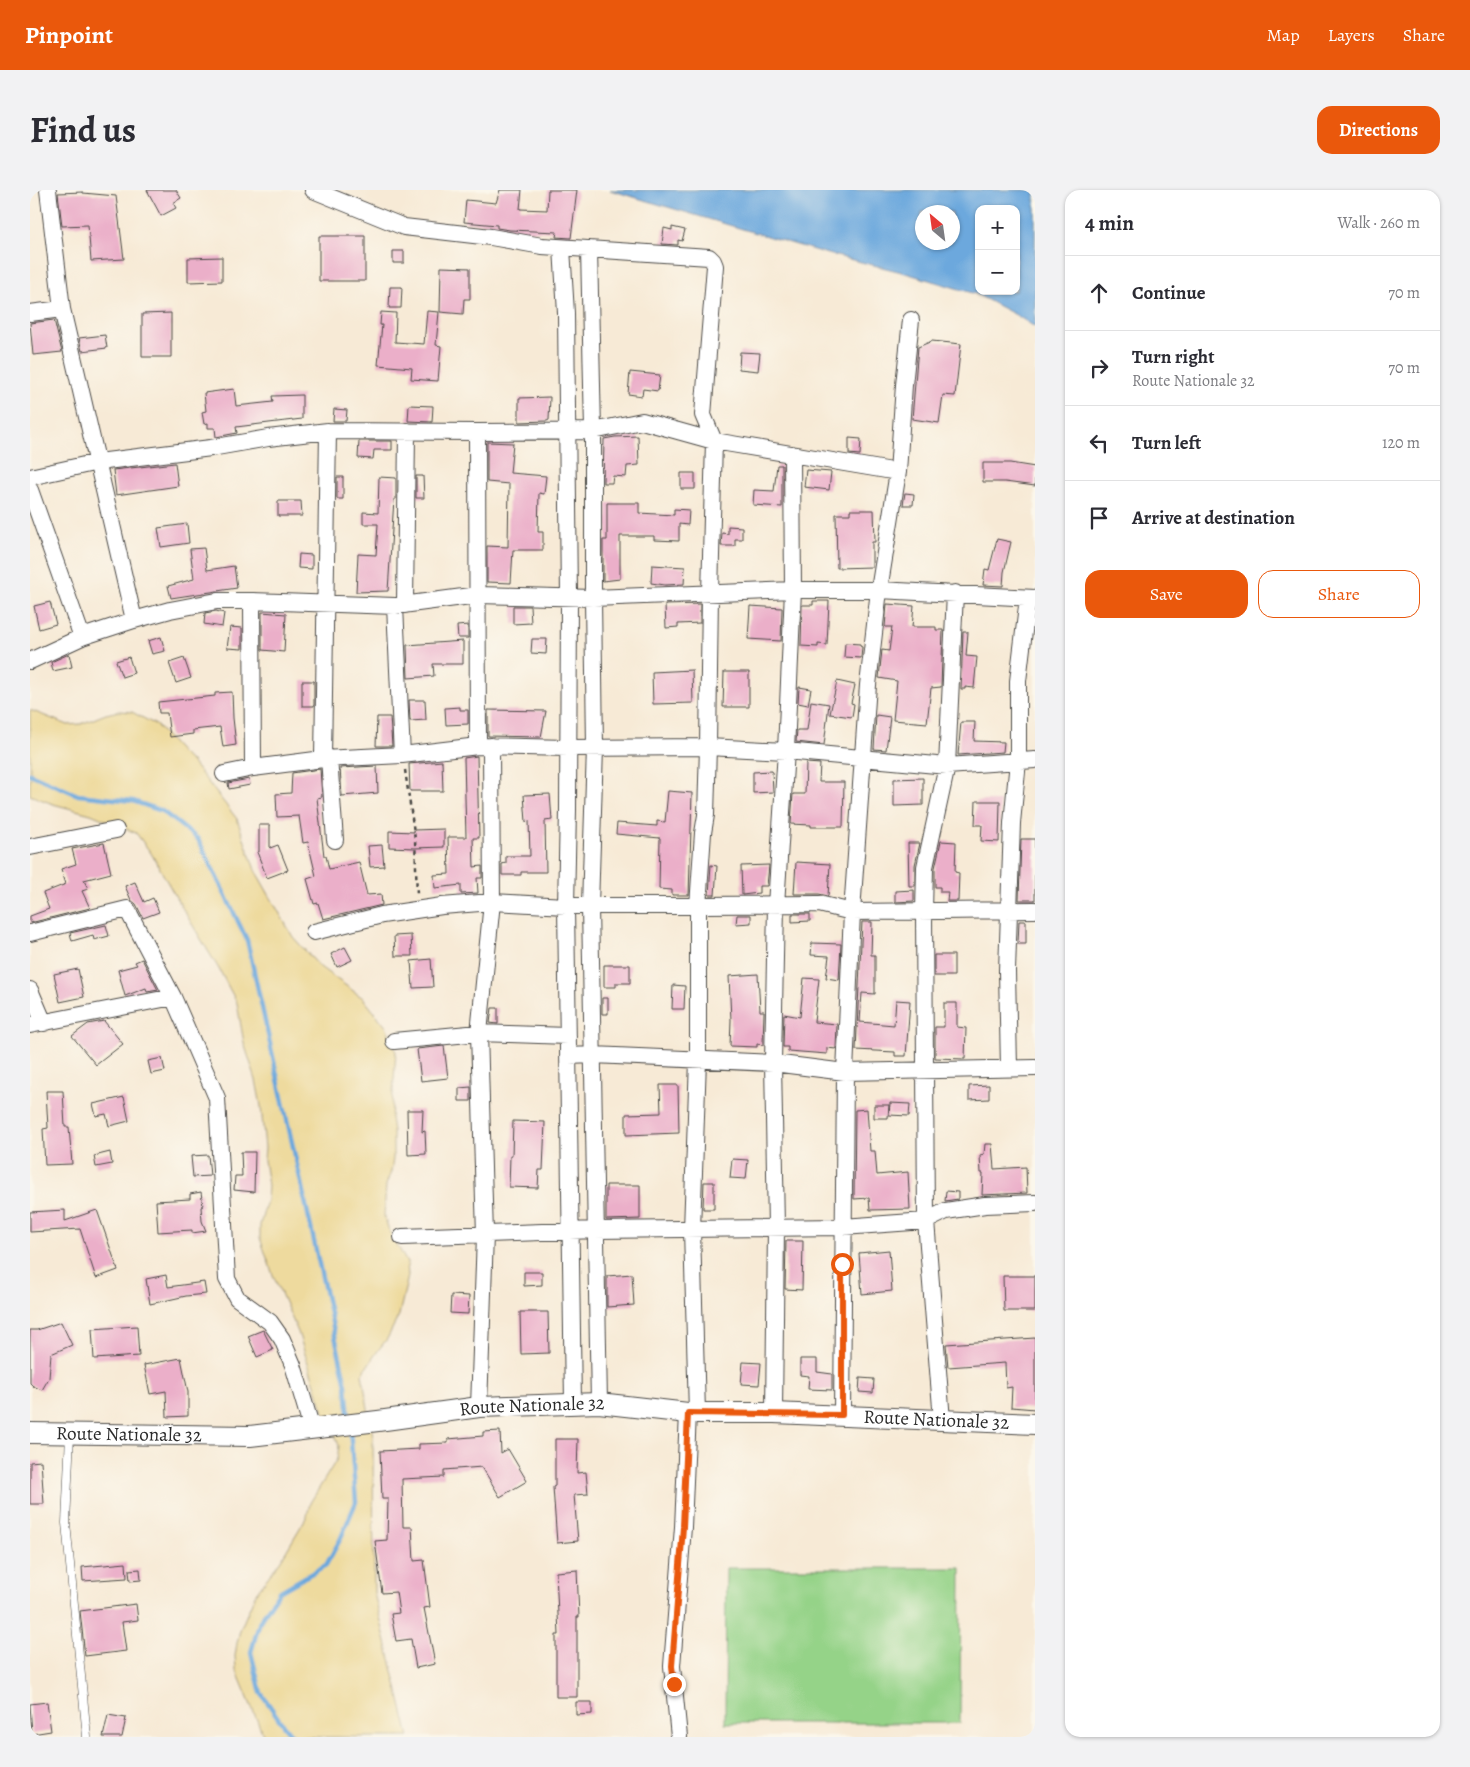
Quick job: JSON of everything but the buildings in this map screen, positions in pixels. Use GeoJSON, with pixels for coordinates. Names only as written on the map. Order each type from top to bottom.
{"type":"FeatureCollection","features":[{"type":"Feature","properties":{"kind":"street"},"geometry":{"type":"LineString","coordinates":[[48,190],[62,309],[134,620]]}},
{"type":"Feature","properties":{"kind":"street"},"geometry":{"type":"LineString","coordinates":[[313,190],[404,228],[491,237],[562,248],[709,257],[715,266],[703,415],[714,440],[706,816],[698,906],[698,1060],[692,1229],[692,1413],[672,1666],[679,1737]]}},
{"type":"Feature","properties":{"kind":"street"},"geometry":{"type":"LineString","coordinates":[[562,248],[566,312],[569,598],[566,906],[573,1404]]}},
{"type":"Feature","properties":{"kind":"street"},"geometry":{"type":"LineString","coordinates":[[590,249],[595,748],[590,906],[599,1403]]}},
{"type":"Feature","properties":{"kind":"street"},"geometry":{"type":"LineString","coordinates":[[30,313],[62,309]]}},
{"type":"Feature","properties":{"kind":"street"},"geometry":{"type":"LineString","coordinates":[[566,312],[591,312]]}},
{"type":"Feature","properties":{"kind":"street"},"geometry":{"type":"LineString","coordinates":[[842,1415],[842,1227],[845,1072],[852,912],[868,685],[879,590],[898,472],[911,320]]}},
{"type":"Feature","properties":{"kind":"street"},"geometry":{"type":"LineString","coordinates":[[30,477],[98,462],[328,431],[593,431],[642,421],[714,440],[898,472]]}},
{"type":"Feature","properties":{"kind":"street"},"geometry":{"type":"LineString","coordinates":[[328,431],[326,758],[335,840]]}},
{"type":"Feature","properties":{"kind":"street"},"geometry":{"type":"LineString","coordinates":[[402,754],[400,606],[407,431]]}},
{"type":"Feature","properties":{"kind":"street"},"geometry":{"type":"LineString","coordinates":[[477,432],[478,595],[492,902],[479,1033],[485,1235],[479,1407]]}},
{"type":"Feature","properties":{"kind":"street"},"geometry":{"type":"LineString","coordinates":[[774,1413],[776,1227],[773,1064],[776,905],[786,751],[793,590],[792,454]]}},
{"type":"Feature","properties":{"kind":"street"},"geometry":{"type":"LineString","coordinates":[[30,490],[82,637]]}},
{"type":"Feature","properties":{"kind":"street"},"geometry":{"type":"LineString","coordinates":[[30,662],[82,637],[134,620],[170,610],[217,601],[400,606],[478,595],[593,598],[793,590],[879,590],[1032,598],[1018,681],[1018,761],[1012,823],[1007,971],[1009,1068]]}},
{"type":"Feature","properties":{"kind":"street"},"geometry":{"type":"LineString","coordinates":[[942,1420],[926,1221],[924,912],[925,867],[947,766],[955,593]]}},
{"type":"Feature","properties":{"kind":"street"},"geometry":{"type":"LineString","coordinates":[[252,601],[253,768]]}},
{"type":"Feature","properties":{"kind":"street"},"geometry":{"type":"LineString","coordinates":[[224,774],[326,758],[402,754],[485,746],[568,748],[708,747],[786,751],[947,766],[1035,760]]}},
{"type":"Feature","properties":{"kind":"street"},"geometry":{"type":"LineString","coordinates":[[30,847],[116,830]]}},
{"type":"Feature","properties":{"kind":"street"},"geometry":{"type":"LineString","coordinates":[[314,932],[382,915],[492,902],[566,906],[819,904],[852,912],[1035,910]]}},
{"type":"Feature","properties":{"kind":"street"},"geometry":{"type":"LineString","coordinates":[[30,933],[127,909],[173,997],[216,1098],[226,1279],[237,1298],[270,1322],[282,1339],[294,1365],[312,1429]]}},
{"type":"Feature","properties":{"kind":"street"},"geometry":{"type":"LineString","coordinates":[[30,990],[37,1024],[173,997]]}},
{"type":"Feature","properties":{"kind":"street"},"geometry":{"type":"LineString","coordinates":[[394,1041],[479,1033],[568,1036]]}},
{"type":"Feature","properties":{"kind":"street"},"geometry":{"type":"LineString","coordinates":[[569,1056],[593,1055],[773,1064],[845,1072],[1035,1068]]}},
{"type":"Feature","properties":{"kind":"street"},"geometry":{"type":"LineString","coordinates":[[402,1237],[596,1230],[842,1227],[926,1221],[946,1211],[986,1205],[1035,1203]]}},
{"type":"Feature","properties":{"kind":"street","name":"Route Nationale 32"},"geometry":{"type":"LineString","coordinates":[[30,1433],[250,1436],[479,1407],[599,1403],[692,1413],[842,1415],[1035,1424]]}},
{"type":"Feature","properties":{"kind":"lane"},"geometry":{"type":"LineString","coordinates":[[70,1434],[66,1523],[87,1737]]}},
{"type":"Feature","properties":{"kind":"path"},"geometry":{"type":"LineString","coordinates":[[402,754],[415,839],[417,910]]}},
{"type":"Feature","properties":{"kind":"green space"},"geometry":{"type":"Polygon","coordinates":[[[726,1568],[961,1568],[960,1723],[725,1723],[726,1568]]]}},
{"type":"Feature","properties":{"kind":"sand"},"geometry":{"type":"Polygon","coordinates":[[[30,710],[68,725],[81,724],[119,711],[132,712],[156,725],[182,754],[192,762],[237,819],[255,870],[293,937],[320,967],[363,998],[387,1028],[396,1052],[391,1118],[393,1159],[386,1185],[384,1216],[388,1228],[407,1263],[408,1276],[399,1315],[387,1339],[362,1374],[373,1437],[374,1593],[409,1737],[264,1737],[236,1669],[235,1656],[240,1630],[256,1593],[281,1560],[307,1516],[310,1503],[337,1459],[339,1446],[332,1426],[326,1419],[298,1332],[273,1275],[260,1238],[260,1225],[267,1200],[268,1186],[264,1160],[265,1148],[261,1106],[256,1080],[244,1043],[237,1003],[151,853],[136,833],[91,814],[53,804],[30,795],[30,710]]]}},
{"type":"Feature","properties":{"kind":"water"},"geometry":{"type":"Polygon","coordinates":[[[610,190],[1035,190],[1035,327],[978,295],[1020,295],[1020,205],[975,205],[975,294],[902,272],[824,253],[610,190]]]}},
{"type":"Feature","properties":{"kind":"waterway"},"geometry":{"type":"LineString","coordinates":[[30,774],[78,795],[133,801],[162,811],[198,839],[247,940],[346,1385],[349,1419]]}},
{"type":"Feature","properties":{"kind":"waterway"},"geometry":{"type":"LineString","coordinates":[[293,1737],[261,1693],[251,1652],[260,1621],[279,1592],[326,1565],[340,1540],[356,1502],[350,1429]]}},
{"type":"Feature","properties":{"kind":"route"},"geometry":{"type":"LineString","coordinates":[[674,1684],[672,1666],[683,1527],[688,1413],[842,1415],[842,1264]]}}]}
